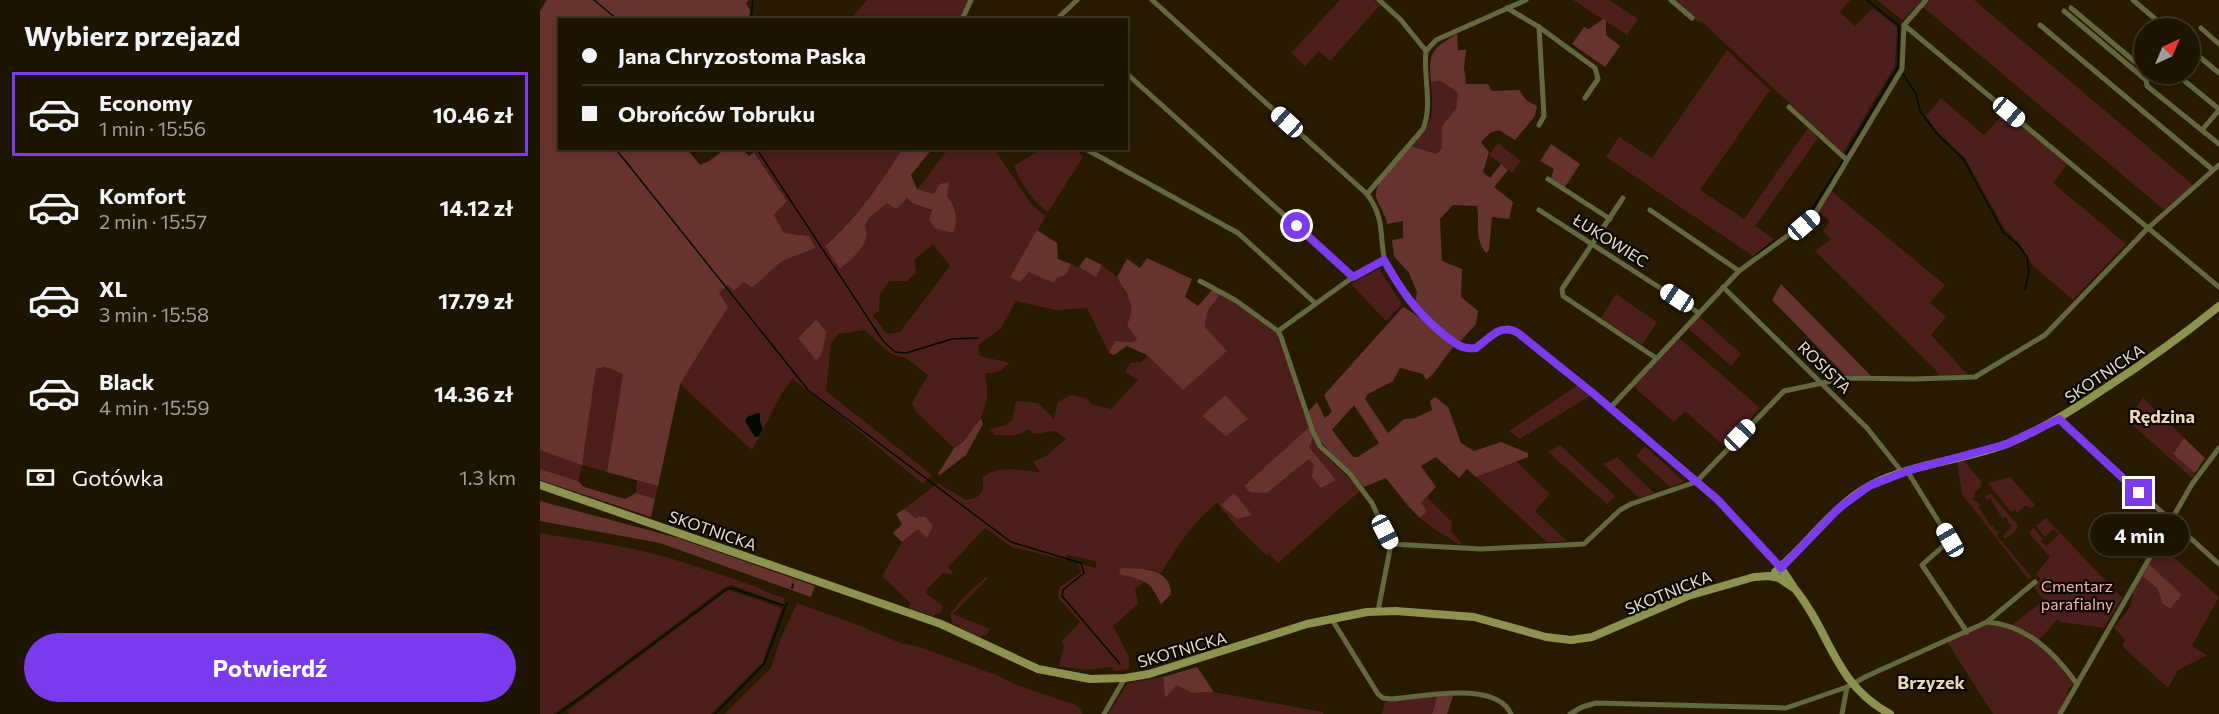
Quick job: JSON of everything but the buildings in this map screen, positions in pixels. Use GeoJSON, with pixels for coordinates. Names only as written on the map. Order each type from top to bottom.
{"type":"FeatureCollection","features":[{"type":"Feature","properties":{"kind":"main road","name":"SKOTNICKA"},"geometry":{"type":"LineString","coordinates":[[540,485],[941,624],[1038,669],[1090,679],[1125,678],[1168,669],[1331,618],[1378,611],[1474,617],[1546,637],[1570,640],[1604,633],[1681,599],[1715,588],[1754,577],[1779,573],[1834,513],[1869,486],[1906,471],[2007,444],[2059,419],[2165,348],[2219,306]]}},
{"type":"Feature","properties":{"kind":"main road"},"geometry":{"type":"LineString","coordinates":[[1779,573],[1794,589],[1849,686],[1890,714]]}},
{"type":"Feature","properties":{"kind":"street"},"geometry":{"type":"LineString","coordinates":[[963,18],[971,0]]}},
{"type":"Feature","properties":{"kind":"street"},"geometry":{"type":"LineString","coordinates":[[1058,18],[1077,0]]}},
{"type":"Feature","properties":{"kind":"street"},"geometry":{"type":"LineString","coordinates":[[1152,0],[1373,202],[1380,218],[1384,260],[1421,315],[1461,347],[1476,348],[1500,330],[1513,330],[1610,408],[1718,500],[1779,573]]}},
{"type":"Feature","properties":{"kind":"street"},"geometry":{"type":"LineString","coordinates":[[1367,195],[1423,129],[1428,117],[1426,51],[1401,20],[1379,0]]}},
{"type":"Feature","properties":{"kind":"street"},"geometry":{"type":"LineString","coordinates":[[1426,51],[1437,40],[1526,0]]}},
{"type":"Feature","properties":{"kind":"street"},"geometry":{"type":"LineString","coordinates":[[1671,0],[1692,18]]}},
{"type":"Feature","properties":{"kind":"street"},"geometry":{"type":"LineString","coordinates":[[1610,408],[1739,271],[1813,217],[1902,69],[1904,25],[1926,0]]}},
{"type":"Feature","properties":{"kind":"street"},"geometry":{"type":"LineString","coordinates":[[2133,0],[2154,18]]}},
{"type":"Feature","properties":{"kind":"street"},"geometry":{"type":"LineString","coordinates":[[1507,8],[1539,27],[1595,68],[1598,79],[1584,98]]}},
{"type":"Feature","properties":{"kind":"street"},"geometry":{"type":"LineString","coordinates":[[2071,8],[2134,61]]}},
{"type":"Feature","properties":{"kind":"street"},"geometry":{"type":"LineString","coordinates":[[2064,11],[2134,69]]}},
{"type":"Feature","properties":{"kind":"street"},"geometry":{"type":"LineString","coordinates":[[1061,15],[1065,18]]}},
{"type":"Feature","properties":{"kind":"street"},"geometry":{"type":"LineString","coordinates":[[1904,25],[2219,287]]}},
{"type":"Feature","properties":{"kind":"street"},"geometry":{"type":"LineString","coordinates":[[2040,26],[2213,170]]}},
{"type":"Feature","properties":{"kind":"street"},"geometry":{"type":"LineString","coordinates":[[1539,27],[1544,116],[1539,125]]}},
{"type":"Feature","properties":{"kind":"street"},"geometry":{"type":"LineString","coordinates":[[2201,28],[2219,44]]}},
{"type":"Feature","properties":{"kind":"street"},"geometry":{"type":"LineString","coordinates":[[2200,57],[2219,73]]}},
{"type":"Feature","properties":{"kind":"street"},"geometry":{"type":"LineString","coordinates":[[1128,75],[1353,277]]}},
{"type":"Feature","properties":{"kind":"street"},"geometry":{"type":"LineString","coordinates":[[2147,84],[2219,144]]}},
{"type":"Feature","properties":{"kind":"street"},"geometry":{"type":"LineString","coordinates":[[2188,84],[2219,110],[2202,130]]}},
{"type":"Feature","properties":{"kind":"street"},"geometry":{"type":"LineString","coordinates":[[1789,107],[1847,160]]}},
{"type":"Feature","properties":{"kind":"street"},"geometry":{"type":"LineString","coordinates":[[1088,150],[1219,221],[1251,244],[1315,303]]}},
{"type":"Feature","properties":{"kind":"street"},"geometry":{"type":"LineString","coordinates":[[1391,544],[1481,549],[1584,544],[1625,507],[1696,482],[1784,391],[1846,378],[1975,377],[2045,335],[2148,228],[2219,165]]}},
{"type":"Feature","properties":{"kind":"street"},"geometry":{"type":"LineString","coordinates":[[1548,179],[1610,219]]}},
{"type":"Feature","properties":{"kind":"street"},"geometry":{"type":"LineString","coordinates":[[1623,198],[1562,290],[1563,296],[1656,358]]}},
{"type":"Feature","properties":{"kind":"street","name":"ŁUKOWIEC"},"geometry":{"type":"LineString","coordinates":[[1539,210],[1699,313]]}},
{"type":"Feature","properties":{"kind":"street"},"geometry":{"type":"LineString","coordinates":[[1650,210],[1739,271]]}},
{"type":"Feature","properties":{"kind":"street"},"geometry":{"type":"LineString","coordinates":[[1278,331],[1353,277],[1384,260]]}},
{"type":"Feature","properties":{"kind":"street"},"geometry":{"type":"LineString","coordinates":[[1200,281],[1235,300],[1278,331],[1320,446],[1350,474],[1372,503],[1391,544],[1378,611]]}},
{"type":"Feature","properties":{"kind":"street","name":"ROSISTA"},"geometry":{"type":"LineString","coordinates":[[1723,287],[1868,428],[1909,474],[1950,540],[1922,565],[1966,632]]}},
{"type":"Feature","properties":{"kind":"street"},"geometry":{"type":"LineString","coordinates":[[2059,419],[2219,564]]}},
{"type":"Feature","properties":{"kind":"street"},"geometry":{"type":"LineString","coordinates":[[2060,714],[2170,520],[2192,484],[2219,448]]}},
{"type":"Feature","properties":{"kind":"street"},"geometry":{"type":"LineString","coordinates":[[1570,714],[1596,703],[1786,708],[1849,686],[1987,622],[2035,582]]}},
{"type":"Feature","properties":{"kind":"street"},"geometry":{"type":"LineString","coordinates":[[1331,618],[1378,694],[1383,698],[1457,693],[1498,700],[1511,714]]}},
{"type":"Feature","properties":{"kind":"street"},"geometry":{"type":"LineString","coordinates":[[1987,622],[2021,630],[2059,659],[2077,684]]}},
{"type":"Feature","properties":{"kind":"street"},"geometry":{"type":"LineString","coordinates":[[1105,713],[1125,678]]}},
{"type":"Feature","properties":{"kind":"street"},"geometry":{"type":"LineString","coordinates":[[1842,714],[1849,686]]}},
{"type":"Feature","properties":{"kind":"green space"},"geometry":{"type":"Polygon","coordinates":[[[867,0],[969,0],[963,18],[852,18],[867,0]]]}},
{"type":"Feature","properties":{"kind":"green space"},"geometry":{"type":"Polygon","coordinates":[[[1340,0],[1374,0],[1380,5],[1330,61],[1319,51],[1305,66],[1291,53],[1340,0]]]}},
{"type":"Feature","properties":{"kind":"green space"},"geometry":{"type":"Polygon","coordinates":[[[1573,0],[1609,0],[1638,19],[1627,35],[1573,0]]]}},
{"type":"Feature","properties":{"kind":"green space"},"geometry":{"type":"Polygon","coordinates":[[[1674,0],[1850,0],[1840,12],[1855,26],[1873,8],[1897,27],[1895,66],[1843,153],[1701,21],[1698,22],[1674,0]]]}},
{"type":"Feature","properties":{"kind":"green space"},"geometry":{"type":"Polygon","coordinates":[[[1877,0],[1922,0],[1904,19],[1901,19],[1877,0]]]}},
{"type":"Feature","properties":{"kind":"green space"},"geometry":{"type":"Polygon","coordinates":[[[1930,0],[1974,0],[2193,185],[2164,210],[1923,7],[1930,0]]]}},
{"type":"Feature","properties":{"kind":"green space"},"geometry":{"type":"Polygon","coordinates":[[[1727,50],[1770,90],[1700,190],[1744,219],[1808,128],[1818,138],[1755,226],[1774,239],[1753,256],[1606,157],[1619,137],[1652,158],[1727,50]]]}},
{"type":"Feature","properties":{"kind":"green space"},"geometry":{"type":"Polygon","coordinates":[[[1441,81],[1458,93],[1456,109],[1442,127],[1443,148],[1438,154],[1411,146],[1425,130],[1431,117],[1431,82],[1441,81]]]}},
{"type":"Feature","properties":{"kind":"green space"},"geometry":{"type":"Polygon","coordinates":[[[1941,98],[1984,135],[2005,112],[2067,164],[2053,183],[2126,244],[2073,300],[2033,266],[2020,244],[2005,230],[1965,158],[1937,131],[1926,116],[1941,98]]]}},
{"type":"Feature","properties":{"kind":"green space"},"geometry":{"type":"Polygon","coordinates":[[[1498,143],[1521,161],[1512,173],[1489,155],[1498,143]]]}},
{"type":"Feature","properties":{"kind":"green space"},"geometry":{"type":"Polygon","coordinates":[[[754,150],[902,150],[867,200],[825,245],[865,225],[869,218],[887,203],[907,198],[914,204],[932,211],[934,228],[934,194],[917,190],[947,150],[995,150],[1032,205],[1046,216],[1010,277],[1029,271],[1057,278],[1066,275],[1071,264],[1096,276],[1102,265],[1117,277],[1132,301],[1133,312],[1127,326],[1137,338],[1134,342],[1115,341],[1109,353],[1087,308],[1056,310],[1016,301],[1001,328],[978,345],[980,356],[1009,363],[1000,371],[985,374],[987,395],[983,413],[971,433],[954,448],[916,412],[912,403],[928,375],[906,358],[894,355],[885,349],[865,330],[838,334],[831,343],[826,391],[932,475],[923,484],[792,379],[752,450],[680,384],[728,307],[719,293],[728,285],[744,282],[752,288],[782,261],[816,248],[809,236],[784,233],[774,215],[787,201],[754,150]],[[933,244],[914,260],[916,273],[907,281],[889,281],[880,294],[879,311],[873,315],[886,334],[900,332],[950,266],[933,244]]]}},
{"type":"Feature","properties":{"kind":"green space"},"geometry":{"type":"Polygon","coordinates":[[[1039,150],[1077,150],[1083,157],[1048,212],[1028,192],[1014,166],[1039,150]]]}},
{"type":"Feature","properties":{"kind":"green space"},"geometry":{"type":"Polygon","coordinates":[[[1831,191],[1945,285],[1930,303],[1946,317],[1931,335],[1969,376],[1940,377],[1935,369],[1815,251],[1831,239],[1823,231],[1830,221],[1819,212],[1831,191]]]}},
{"type":"Feature","properties":{"kind":"green space"},"geometry":{"type":"Polygon","coordinates":[[[1379,269],[1402,304],[1386,321],[1351,284],[1379,269]]]}},
{"type":"Feature","properties":{"kind":"green space"},"geometry":{"type":"Polygon","coordinates":[[[1221,293],[1277,334],[1309,427],[1244,486],[1267,493],[1309,459],[1336,480],[1309,447],[1313,438],[1329,458],[1361,490],[1278,563],[1269,554],[1266,555],[1237,527],[1217,503],[1193,527],[1161,573],[1148,569],[1120,574],[1146,581],[1135,589],[1138,604],[1113,626],[1129,657],[1129,669],[1114,671],[1112,667],[1087,670],[1059,666],[1064,646],[1061,642],[1080,622],[1059,599],[1058,592],[1060,587],[1081,572],[1078,563],[1096,568],[1096,561],[1067,555],[1066,560],[1012,547],[985,528],[948,567],[953,572],[943,573],[926,590],[927,594],[943,606],[941,612],[932,616],[909,608],[910,603],[882,576],[902,542],[918,529],[927,537],[933,526],[925,516],[915,518],[904,509],[938,483],[966,500],[976,498],[983,490],[983,477],[989,473],[1010,469],[1040,472],[1033,462],[1046,456],[1066,439],[1055,431],[1033,434],[1029,429],[1016,435],[994,435],[990,429],[1006,425],[1012,420],[1016,401],[1038,403],[1054,419],[1058,402],[1070,395],[1086,398],[1091,404],[1111,409],[1138,380],[1125,372],[1130,363],[1142,362],[1147,355],[1183,389],[1205,327],[1207,312],[1221,293]]]}},
{"type":"Feature","properties":{"kind":"green space"},"geometry":{"type":"Polygon","coordinates":[[[1616,294],[1657,322],[1642,345],[1601,318],[1616,294]]]}},
{"type":"Feature","properties":{"kind":"green space"},"geometry":{"type":"Polygon","coordinates":[[[1699,316],[1741,354],[1731,366],[1688,328],[1699,316]]]}},
{"type":"Feature","properties":{"kind":"green space"},"geometry":{"type":"Polygon","coordinates":[[[1679,338],[1760,408],[1724,446],[1685,411],[1674,422],[1633,386],[1679,338]]]}},
{"type":"Feature","properties":{"kind":"green space"},"geometry":{"type":"Polygon","coordinates":[[[605,367],[623,374],[607,472],[582,465],[578,481],[540,469],[540,450],[582,464],[596,369],[605,367]]]}},
{"type":"Feature","properties":{"kind":"green space"},"geometry":{"type":"Polygon","coordinates":[[[1578,385],[1591,395],[1520,439],[1509,431],[1578,385]]]}},
{"type":"Feature","properties":{"kind":"green space"},"geometry":{"type":"Polygon","coordinates":[[[2143,398],[2184,438],[2173,454],[2195,473],[2192,478],[2127,420],[2143,398]]]}},
{"type":"Feature","properties":{"kind":"green space"},"geometry":{"type":"Polygon","coordinates":[[[1560,445],[1615,496],[1607,504],[1548,452],[1560,445]]]}},
{"type":"Feature","properties":{"kind":"green space"},"geometry":{"type":"Polygon","coordinates":[[[1645,446],[1684,482],[1670,487],[1636,456],[1645,446]]]}},
{"type":"Feature","properties":{"kind":"green space"},"geometry":{"type":"Polygon","coordinates":[[[1617,457],[1654,493],[1639,498],[1603,464],[1617,457]]]}},
{"type":"Feature","properties":{"kind":"green space"},"geometry":{"type":"Polygon","coordinates":[[[1516,461],[1550,494],[1535,511],[1567,541],[1547,542],[1476,477],[1516,461]]]}},
{"type":"Feature","properties":{"kind":"green space"},"geometry":{"type":"Polygon","coordinates":[[[1964,461],[1982,482],[1974,498],[1970,498],[1981,505],[1978,506],[1991,526],[1994,525],[1994,530],[1999,531],[1997,536],[2031,576],[2028,579],[1962,494],[1957,462],[1964,461]]]}},
{"type":"Feature","properties":{"kind":"green space"},"geometry":{"type":"Polygon","coordinates":[[[2010,477],[2035,505],[2032,508],[2025,506],[2017,513],[2015,510],[2011,512],[1988,483],[2010,477]]]}},
{"type":"Feature","properties":{"kind":"green space"},"geometry":{"type":"Polygon","coordinates":[[[637,480],[658,486],[655,499],[636,493],[637,480]]]}},
{"type":"Feature","properties":{"kind":"green space"},"geometry":{"type":"Polygon","coordinates":[[[1990,493],[2018,525],[2015,532],[2005,539],[2003,536],[2012,526],[2008,523],[2007,517],[2002,518],[1990,498],[1987,500],[1985,497],[1990,493]]]}},
{"type":"Feature","properties":{"kind":"green space"},"geometry":{"type":"Polygon","coordinates":[[[1427,497],[1452,522],[1451,531],[1462,544],[1459,545],[1420,518],[1427,511],[1421,504],[1427,497]]]}},
{"type":"Feature","properties":{"kind":"green space","name":"Cmentarz parafialny"},"geometry":{"type":"Polygon","coordinates":[[[2046,518],[2122,598],[2104,628],[2061,622],[2058,619],[2039,640],[2012,625],[2044,600],[2033,586],[2041,579],[2036,574],[2050,557],[2029,533],[2033,528],[2046,546],[2059,534],[2054,529],[2045,537],[2036,526],[2046,518]]]}},
{"type":"Feature","properties":{"kind":"green space"},"geometry":{"type":"Polygon","coordinates":[[[540,533],[660,555],[785,598],[783,604],[732,585],[725,587],[577,698],[553,714],[540,714],[540,533]]]}},
{"type":"Feature","properties":{"kind":"green space"},"geometry":{"type":"Polygon","coordinates":[[[2160,545],[2219,597],[2192,646],[2207,655],[2178,670],[2168,688],[2122,646],[2125,639],[2114,628],[2130,607],[2134,589],[2142,576],[2158,589],[2162,603],[2169,609],[2182,596],[2149,564],[2160,545]]]}},
{"type":"Feature","properties":{"kind":"green space"},"geometry":{"type":"Polygon","coordinates":[[[986,577],[988,578],[953,614],[990,629],[986,635],[979,637],[952,623],[950,614],[962,599],[986,577]]]}},
{"type":"Feature","properties":{"kind":"green space"},"geometry":{"type":"Polygon","coordinates":[[[728,590],[782,608],[762,663],[711,714],[569,714],[567,711],[728,590]]]}},
{"type":"Feature","properties":{"kind":"green space"},"geometry":{"type":"Polygon","coordinates":[[[797,603],[900,643],[917,646],[1076,705],[1081,709],[1082,714],[725,714],[771,668],[780,640],[797,603]]]}},
{"type":"Feature","properties":{"kind":"green space"},"geometry":{"type":"Polygon","coordinates":[[[1990,624],[2017,632],[2038,644],[2056,661],[2073,683],[2058,714],[1993,714],[1947,642],[1990,624]]]}},
{"type":"Feature","properties":{"kind":"green space"},"geometry":{"type":"Polygon","coordinates":[[[1163,677],[1165,697],[1177,685],[1192,693],[1214,692],[1323,712],[1323,714],[1108,714],[1128,683],[1163,677]]]}},
{"type":"Feature","properties":{"kind":"green space"},"geometry":{"type":"Polygon","coordinates":[[[1437,696],[1432,714],[1382,714],[1385,702],[1437,696]]]}},
{"type":"Feature","properties":{"kind":"shaded area"},"geometry":{"type":"Polygon","coordinates":[[[547,0],[749,0],[746,3],[750,10],[749,18],[558,18],[558,150],[688,150],[700,165],[724,150],[743,150],[749,156],[754,152],[787,201],[774,215],[784,233],[809,236],[816,248],[782,261],[752,288],[744,282],[734,291],[728,285],[719,293],[728,307],[680,384],[658,486],[607,472],[623,374],[605,367],[596,369],[582,465],[540,450],[540,11],[547,0]]]}},
{"type":"Feature","properties":{"kind":"shaded area"},"geometry":{"type":"Polygon","coordinates":[[[1603,19],[1606,21],[1606,35],[1620,46],[1605,67],[1572,44],[1584,27],[1589,29],[1603,19]]]}},
{"type":"Feature","properties":{"kind":"shaded area"},"geometry":{"type":"Polygon","coordinates":[[[1457,34],[1458,50],[1466,50],[1464,68],[1466,84],[1488,84],[1492,91],[1519,90],[1526,100],[1537,106],[1535,116],[1515,140],[1499,130],[1490,133],[1481,142],[1489,152],[1483,172],[1490,178],[1501,164],[1508,170],[1494,187],[1513,202],[1509,219],[1492,217],[1489,250],[1486,253],[1480,242],[1477,206],[1453,205],[1440,219],[1442,261],[1462,269],[1461,297],[1478,311],[1476,324],[1458,344],[1415,304],[1417,292],[1409,273],[1394,256],[1392,240],[1403,238],[1403,221],[1387,224],[1376,197],[1376,191],[1383,178],[1411,146],[1437,154],[1442,148],[1442,126],[1456,109],[1458,93],[1441,81],[1431,82],[1430,64],[1437,48],[1457,34]]]}},
{"type":"Feature","properties":{"kind":"shaded area"},"geometry":{"type":"Polygon","coordinates":[[[1551,144],[1580,164],[1565,187],[1551,178],[1554,169],[1540,161],[1551,144]]]}},
{"type":"Feature","properties":{"kind":"shaded area"},"geometry":{"type":"Polygon","coordinates":[[[902,150],[931,150],[911,175],[917,189],[934,194],[940,184],[949,182],[947,196],[956,218],[953,233],[934,228],[929,219],[932,210],[914,204],[907,198],[896,209],[887,203],[869,218],[865,225],[864,244],[840,269],[825,246],[848,223],[902,150]]]}},
{"type":"Feature","properties":{"kind":"shaded area"},"geometry":{"type":"Polygon","coordinates":[[[1037,230],[1057,243],[1058,259],[1071,264],[1066,275],[1057,278],[1054,283],[1029,272],[1020,282],[1010,277],[1037,230]]]}},
{"type":"Feature","properties":{"kind":"shaded area"},"geometry":{"type":"Polygon","coordinates":[[[1086,257],[1102,265],[1096,277],[1079,267],[1086,257]]]}},
{"type":"Feature","properties":{"kind":"shaded area"},"geometry":{"type":"Polygon","coordinates":[[[1147,258],[1192,279],[1185,297],[1198,306],[1212,290],[1221,293],[1207,312],[1205,327],[1227,351],[1183,390],[1147,355],[1127,346],[1114,355],[1109,353],[1115,341],[1134,342],[1137,338],[1127,326],[1131,311],[1130,300],[1117,277],[1127,259],[1140,268],[1147,258]]]}},
{"type":"Feature","properties":{"kind":"shaded area"},"geometry":{"type":"Polygon","coordinates":[[[1781,284],[1871,376],[1845,375],[1772,300],[1781,284]]]}},
{"type":"Feature","properties":{"kind":"shaded area"},"geometry":{"type":"Polygon","coordinates":[[[1403,307],[1453,347],[1426,380],[1423,374],[1400,368],[1393,381],[1368,394],[1365,399],[1388,433],[1404,419],[1415,418],[1432,410],[1430,401],[1435,397],[1448,407],[1461,443],[1474,451],[1501,442],[1528,453],[1528,457],[1476,477],[1467,469],[1459,478],[1436,457],[1421,466],[1436,487],[1421,503],[1427,511],[1420,518],[1386,478],[1364,487],[1319,440],[1308,412],[1317,402],[1325,418],[1332,412],[1324,395],[1403,307]],[[1354,405],[1332,430],[1353,457],[1358,457],[1379,443],[1354,405]]]}},
{"type":"Feature","properties":{"kind":"shaded area"},"geometry":{"type":"Polygon","coordinates":[[[816,320],[827,332],[821,355],[816,360],[798,338],[816,320]]]}},
{"type":"Feature","properties":{"kind":"shaded area"},"geometry":{"type":"Polygon","coordinates":[[[1225,395],[1248,419],[1226,436],[1202,416],[1225,395]]]}},
{"type":"Feature","properties":{"kind":"shaded area"},"geometry":{"type":"Polygon","coordinates":[[[758,413],[763,429],[758,437],[755,437],[745,421],[747,417],[758,413]]]}},
{"type":"Feature","properties":{"kind":"shaded area"},"geometry":{"type":"Polygon","coordinates":[[[981,418],[983,424],[966,455],[940,475],[938,474],[954,448],[963,442],[981,418]]]}},
{"type":"Feature","properties":{"kind":"shaded area"},"geometry":{"type":"Polygon","coordinates":[[[1309,427],[1313,438],[1309,447],[1336,480],[1321,488],[1312,477],[1314,465],[1309,459],[1267,493],[1250,492],[1244,486],[1309,427]]]}},
{"type":"Feature","properties":{"kind":"shaded area"},"geometry":{"type":"Polygon","coordinates":[[[2184,438],[2205,458],[2195,473],[2173,454],[2184,438]]]}},
{"type":"Feature","properties":{"kind":"shaded area"},"geometry":{"type":"Polygon","coordinates":[[[540,469],[578,481],[584,487],[625,499],[636,493],[655,499],[651,517],[540,480],[540,469]]]}},
{"type":"Feature","properties":{"kind":"shaded area"},"geometry":{"type":"Polygon","coordinates":[[[1234,493],[1252,515],[1237,519],[1221,505],[1234,493]]]}},
{"type":"Feature","properties":{"kind":"shaded area"},"geometry":{"type":"Polygon","coordinates":[[[540,501],[678,538],[815,586],[811,597],[660,543],[540,521],[540,501]]]}},
{"type":"Feature","properties":{"kind":"shaded area"},"geometry":{"type":"Polygon","coordinates":[[[904,509],[915,518],[925,516],[933,526],[927,538],[918,529],[902,542],[893,533],[902,524],[896,514],[904,509]]]}},
{"type":"Feature","properties":{"kind":"shaded area"},"geometry":{"type":"Polygon","coordinates":[[[2149,564],[2182,595],[2170,609],[2162,603],[2158,589],[2142,576],[2149,564]]]}},
{"type":"Feature","properties":{"kind":"shaded area"},"geometry":{"type":"Polygon","coordinates":[[[1121,568],[1153,571],[1160,574],[1170,585],[1171,594],[1161,604],[1150,585],[1119,574],[1121,568]]]}},
{"type":"Feature","properties":{"kind":"shaded area"},"geometry":{"type":"Polygon","coordinates":[[[1197,667],[1214,692],[1192,693],[1177,685],[1165,698],[1163,677],[1197,667]]]}},
{"type":"Feature","properties":{"kind":"shaded area"},"geometry":{"type":"Polygon","coordinates":[[[1437,696],[1453,696],[1447,714],[1432,714],[1437,696]]]}},
{"type":"Feature","properties":{"kind":"waterway"},"geometry":{"type":"LineString","coordinates":[[594,0],[616,18]]}},
{"type":"Feature","properties":{"kind":"waterway"},"geometry":{"type":"LineString","coordinates":[[751,18],[753,0]]}},
{"type":"Feature","properties":{"kind":"waterway"},"geometry":{"type":"LineString","coordinates":[[1846,154],[1898,67],[1899,26],[1867,0]]}},
{"type":"Feature","properties":{"kind":"waterway"},"geometry":{"type":"LineString","coordinates":[[1903,74],[1916,94],[1920,111],[1937,134],[1964,160],[2003,232],[2019,246],[2027,257],[2029,272],[2025,289]]}},
{"type":"Feature","properties":{"kind":"waterway"},"geometry":{"type":"LineString","coordinates":[[617,150],[808,390],[1011,542],[1081,563],[1084,573],[1063,590],[1062,596],[1120,664]]}},
{"type":"Feature","properties":{"kind":"waterway"},"geometry":{"type":"LineString","coordinates":[[757,150],[883,341],[895,352],[906,353],[952,339],[978,338]]}},
{"type":"Feature","properties":{"kind":"waterway"},"geometry":{"type":"LineString","coordinates":[[1806,219],[1843,160]]}},
{"type":"Feature","properties":{"kind":"waterway"},"geometry":{"type":"LineString","coordinates":[[1756,255],[1775,241]]}},
{"type":"Feature","properties":{"kind":"waterway"},"geometry":{"type":"LineString","coordinates":[[792,588],[793,584]]}},
{"type":"Feature","properties":{"kind":"waterway"},"geometry":{"type":"LineString","coordinates":[[558,714],[727,589],[731,588],[785,606]]}},
{"type":"Feature","properties":{"kind":"waterway"},"geometry":{"type":"LineString","coordinates":[[715,714],[764,664],[787,603]]}},
{"type":"Feature","properties":{"kind":"district","name":"Rędzina"},"geometry":{"type":"Point","coordinates":[2162,416]}},
{"type":"Feature","properties":{"kind":"district","name":"Brzyzek"},"geometry":{"type":"Point","coordinates":[1931,682]}},
{"type":"Feature","properties":{"kind":"route"},"geometry":{"type":"LineString","coordinates":[[1297,226],[1353,277],[1384,260],[1412,305],[1461,347],[1476,348],[1497,332],[1505,329],[1518,333],[1594,394],[1718,500],[1781,568],[1839,508],[1869,486],[1910,470],[2007,444],[2059,419],[2139,493]]}}]}
